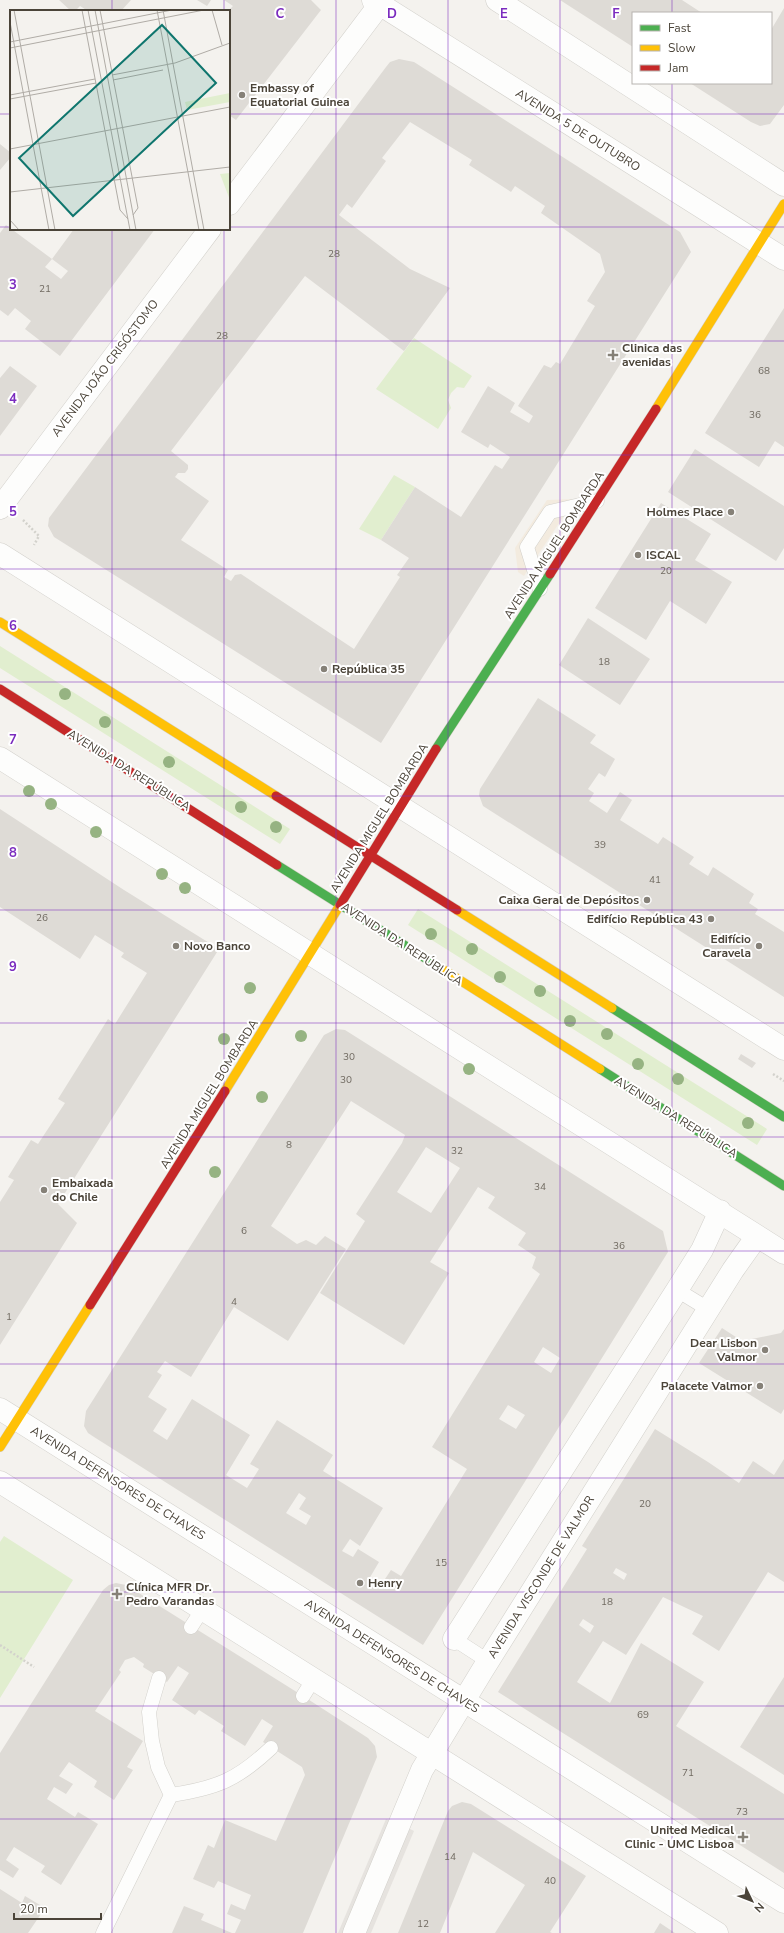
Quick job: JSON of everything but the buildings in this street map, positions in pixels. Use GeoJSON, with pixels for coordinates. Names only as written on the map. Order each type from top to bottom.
{"type":"FeatureCollection","features":[{"type":"Feature","properties":{"kind":"main road","name":"AVENIDA MIGUEL BOMBARDA"},"geometry":{"type":"LineString","coordinates":[[0,1447],[9,1414],[310,954],[421,772],[597,501],[784,204]]}},
{"type":"Feature","properties":{"kind":"main road"},"geometry":{"type":"LineString","coordinates":[[0,622],[369,857],[420,886],[784,1117]]}},
{"type":"Feature","properties":{"kind":"main road","name":"AVENIDA DA REPÚBLICA"},"geometry":{"type":"LineString","coordinates":[[0,689],[784,1186]]}},
{"type":"Feature","properties":{"kind":"street"},"geometry":{"type":"LineString","coordinates":[[497,0],[784,185]]}},
{"type":"Feature","properties":{"kind":"street"},"geometry":{"type":"LineString","coordinates":[[230,203],[379,1]]}},
{"type":"Feature","properties":{"kind":"street","name":"AVENIDA 5 DE OUTUBRO"},"geometry":{"type":"LineString","coordinates":[[379,1],[758,244],[784,259]]}},
{"type":"Feature","properties":{"kind":"street","name":"AVENIDA JOÃO CRISÓSTOMO"},"geometry":{"type":"LineString","coordinates":[[0,508],[209,230]]}},
{"type":"Feature","properties":{"kind":"street"},"geometry":{"type":"LineString","coordinates":[[0,554],[784,1049]]}},
{"type":"Feature","properties":{"kind":"street"},"geometry":{"type":"LineString","coordinates":[[0,758],[720,1211],[784,1253]]}},
{"type":"Feature","properties":{"kind":"street"},"geometry":{"type":"LineString","coordinates":[[454,1639],[702,1250],[720,1211]]}},
{"type":"Feature","properties":{"kind":"street","name":"AVENIDA VISCONDE DE VALMOR"},"geometry":{"type":"LineString","coordinates":[[354,1933],[422,1770],[708,1309],[757,1236]]}},
{"type":"Feature","properties":{"kind":"street","name":"AVENIDA DEFENSORES DE CHAVES"},"geometry":{"type":"LineString","coordinates":[[9,1414],[784,1902]]}},
{"type":"Feature","properties":{"kind":"street"},"geometry":{"type":"LineString","coordinates":[[0,1482],[197,1618],[308,1688],[432,1754],[717,1933]]}},
{"type":"Feature","properties":{"kind":"lane"},"geometry":{"type":"LineString","coordinates":[[540,589],[527,547],[550,512],[597,501]]}},
{"type":"Feature","properties":{"kind":"lane"},"geometry":{"type":"LineString","coordinates":[[677,1290],[708,1309]]}},
{"type":"Feature","properties":{"kind":"lane"},"geometry":{"type":"LineString","coordinates":[[454,1639],[488,1662]]}},
{"type":"Feature","properties":{"kind":"lane"},"geometry":{"type":"LineString","coordinates":[[103,1933],[170,1795],[158,1767],[152,1741],[149,1712],[159,1678]]}},
{"type":"Feature","properties":{"kind":"lane"},"geometry":{"type":"LineString","coordinates":[[170,1795],[213,1787],[233,1778],[256,1762],[271,1748]]}},
{"type":"Feature","properties":{"kind":"path"},"geometry":{"type":"LineString","coordinates":[[0,1645],[34,1666]]}},
{"type":"Feature","properties":{"kind":"shaded area"},"geometry":{"type":"Polygon","coordinates":[[[575,499],[524,576],[518,572],[515,548],[547,500],[575,499]]]}},
{"type":"Feature","properties":{"kind":"shaded area"},"geometry":{"type":"Polygon","coordinates":[[[386,1819],[393,1822],[347,1933],[338,1933],[386,1819]]]}},
{"type":"Feature","properties":{"kind":"shaded area"},"geometry":{"type":"Polygon","coordinates":[[[406,1827],[414,1831],[371,1933],[362,1933],[406,1827]]]}},
{"type":"Feature","properties":{"kind":"green space"},"geometry":{"type":"Polygon","coordinates":[[[414,338],[472,376],[464,388],[457,387],[451,393],[448,400],[451,408],[438,429],[376,389],[414,338]]]}},
{"type":"Feature","properties":{"kind":"green space"},"geometry":{"type":"Polygon","coordinates":[[[394,475],[415,487],[381,540],[359,529],[394,475]]]}},
{"type":"Feature","properties":{"kind":"green space"},"geometry":{"type":"Polygon","coordinates":[[[0,646],[290,829],[280,844],[0,668],[0,646]]]}},
{"type":"Feature","properties":{"kind":"green space"},"geometry":{"type":"Polygon","coordinates":[[[418,909],[767,1129],[757,1145],[408,925],[418,909]]]}},
{"type":"Feature","properties":{"kind":"green space"},"geometry":{"type":"Polygon","coordinates":[[[4,1536],[73,1580],[0,1698],[0,1542],[4,1536]]]}},
{"type":"Feature","properties":{"kind":"traffic: fast"},"geometry":{"type":"LineString","coordinates":[[436,749],[550,574]]}},
{"type":"Feature","properties":{"kind":"traffic: fast"},"geometry":{"type":"LineString","coordinates":[[277,865],[436,965]]}},
{"type":"Feature","properties":{"kind":"traffic: fast"},"geometry":{"type":"LineString","coordinates":[[612,1008],[784,1117]]}},
{"type":"Feature","properties":{"kind":"traffic: fast"},"geometry":{"type":"LineString","coordinates":[[600,1069],[784,1186]]}},
{"type":"Feature","properties":{"kind":"traffic: slow"},"geometry":{"type":"LineString","coordinates":[[656,409],[784,204]]}},
{"type":"Feature","properties":{"kind":"traffic: slow"},"geometry":{"type":"LineString","coordinates":[[0,622],[276,796]]}},
{"type":"Feature","properties":{"kind":"traffic: slow"},"geometry":{"type":"LineString","coordinates":[[225,1091],[340,905]]}},
{"type":"Feature","properties":{"kind":"traffic: slow"},"geometry":{"type":"LineString","coordinates":[[457,910],[612,1008]]}},
{"type":"Feature","properties":{"kind":"traffic: slow"},"geometry":{"type":"LineString","coordinates":[[436,965],[600,1069]]}},
{"type":"Feature","properties":{"kind":"traffic: slow"},"geometry":{"type":"LineString","coordinates":[[0,1447],[90,1305]]}},
{"type":"Feature","properties":{"kind":"traffic: jam"},"geometry":{"type":"LineString","coordinates":[[550,574],[656,409]]}},
{"type":"Feature","properties":{"kind":"traffic: jam"},"geometry":{"type":"LineString","coordinates":[[0,689],[277,865]]}},
{"type":"Feature","properties":{"kind":"traffic: jam"},"geometry":{"type":"LineString","coordinates":[[340,905],[436,749]]}},
{"type":"Feature","properties":{"kind":"traffic: jam"},"geometry":{"type":"LineString","coordinates":[[276,796],[457,910]]}},
{"type":"Feature","properties":{"kind":"traffic: jam"},"geometry":{"type":"LineString","coordinates":[[90,1305],[225,1091]]}},
{"type":"Feature","properties":{"kind":"place","name":"Embassy of Equatorial Guinea"},"geometry":{"type":"Point","coordinates":[242,95]}},
{"type":"Feature","properties":{"kind":"place","name":"Clinica das avenidas"},"geometry":{"type":"Point","coordinates":[613,355]}},
{"type":"Feature","properties":{"kind":"place","name":"Holmes Place"},"geometry":{"type":"Point","coordinates":[731,512]}},
{"type":"Feature","properties":{"kind":"place","name":"ISCAL"},"geometry":{"type":"Point","coordinates":[638,555]}},
{"type":"Feature","properties":{"kind":"place","name":"República 35"},"geometry":{"type":"Point","coordinates":[324,669]}},
{"type":"Feature","properties":{"kind":"place","name":"Caixa Geral de Depósitos"},"geometry":{"type":"Point","coordinates":[647,900]}},
{"type":"Feature","properties":{"kind":"place","name":"Edifício República 43"},"geometry":{"type":"Point","coordinates":[711,919]}},
{"type":"Feature","properties":{"kind":"place","name":"Novo Banco"},"geometry":{"type":"Point","coordinates":[176,946]}},
{"type":"Feature","properties":{"kind":"place","name":"Edifício Caravela"},"geometry":{"type":"Point","coordinates":[759,946]}},
{"type":"Feature","properties":{"kind":"place","name":"Embaixada do Chile"},"geometry":{"type":"Point","coordinates":[44,1190]}},
{"type":"Feature","properties":{"kind":"place","name":"Dear Lisbon Valmor"},"geometry":{"type":"Point","coordinates":[765,1350]}},
{"type":"Feature","properties":{"kind":"place","name":"Palacete Valmor"},"geometry":{"type":"Point","coordinates":[760,1386]}},
{"type":"Feature","properties":{"kind":"place","name":"Henry"},"geometry":{"type":"Point","coordinates":[360,1583]}},
{"type":"Feature","properties":{"kind":"place","name":"Clínica MFR Dr. Pedro Varandas"},"geometry":{"type":"Point","coordinates":[117,1594]}},
{"type":"Feature","properties":{"kind":"place","name":"United Medical Clinic - UMC Lisboa"},"geometry":{"type":"Point","coordinates":[743,1837]}}]}
